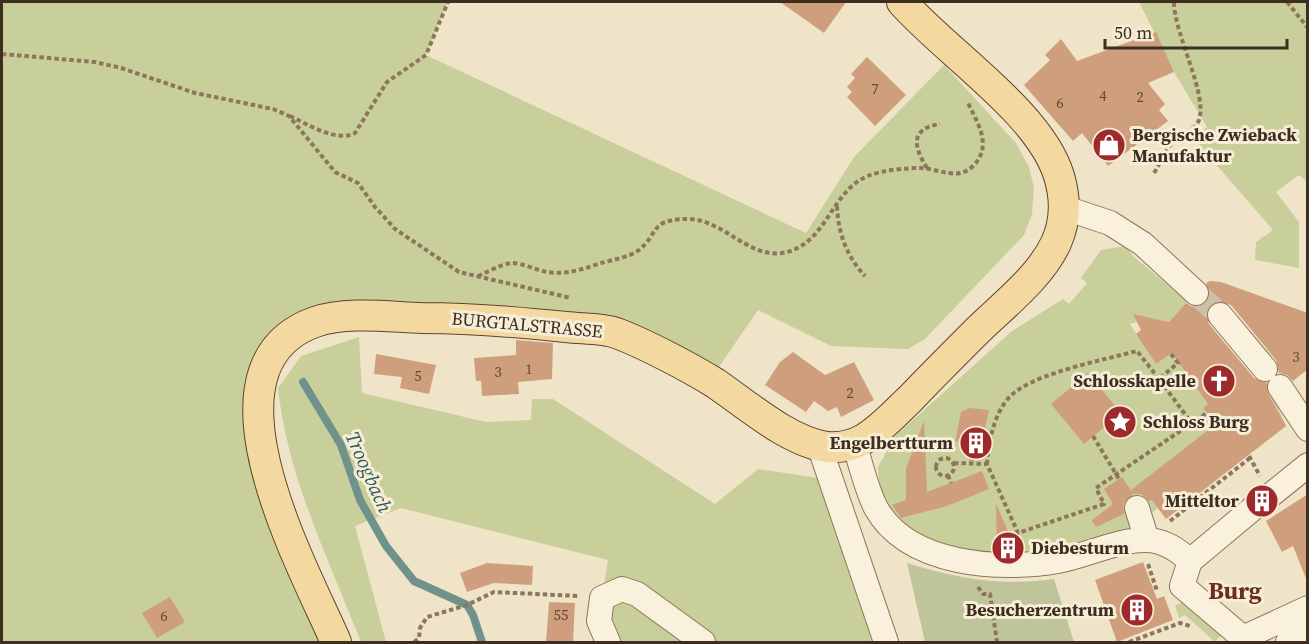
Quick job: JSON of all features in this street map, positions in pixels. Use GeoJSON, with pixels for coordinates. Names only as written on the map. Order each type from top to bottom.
{"type":"FeatureCollection","features":[{"type":"Feature","properties":{"kind":"main road"},"geometry":{"type":"LineString","coordinates":[[902,2],[935,37],[1021,117],[1041,140],[1056,168],[1065,208]]}},
{"type":"Feature","properties":{"kind":"main road","name":"BURGTALSTRASSE"},"geometry":{"type":"LineString","coordinates":[[336,642],[278,508],[265,466],[259,433],[261,386],[268,363],[282,343],[297,330],[318,320],[352,317],[489,318],[616,333],[710,380],[799,438],[831,447],[854,443],[884,423],[1023,285],[1055,245],[1065,208]]}},
{"type":"Feature","properties":{"kind":"street"},"geometry":{"type":"LineString","coordinates":[[1065,208],[1110,223],[1135,239],[1196,293]]}},
{"type":"Feature","properties":{"kind":"street"},"geometry":{"type":"LineString","coordinates":[[1220,315],[1272,378],[1308,429]]}},
{"type":"Feature","properties":{"kind":"street"},"geometry":{"type":"LineString","coordinates":[[854,443],[876,508],[889,524],[932,551],[979,564],[1021,566],[1058,561],[1147,540],[1168,545],[1191,561]]}},
{"type":"Feature","properties":{"kind":"street"},"geometry":{"type":"LineString","coordinates":[[819,445],[886,642]]}},
{"type":"Feature","properties":{"kind":"street"},"geometry":{"type":"LineString","coordinates":[[1308,465],[1191,561],[1182,586],[1243,638],[1308,608]]}},
{"type":"Feature","properties":{"kind":"street"},"geometry":{"type":"LineString","coordinates":[[1137,508],[1147,540]]}},
{"type":"Feature","properties":{"kind":"street"},"geometry":{"type":"LineString","coordinates":[[608,642],[599,621],[602,598],[622,589],[638,594],[703,642]]}},
{"type":"Feature","properties":{"kind":"street"},"geometry":{"type":"LineString","coordinates":[[1288,642],[1308,634]]}},
{"type":"Feature","properties":{"kind":"path"},"geometry":{"type":"LineString","coordinates":[[2,54],[95,62],[195,93],[273,109],[334,134],[349,136],[355,133],[387,82],[426,55],[448,2]]}},
{"type":"Feature","properties":{"kind":"path"},"geometry":{"type":"LineString","coordinates":[[1154,173],[1172,143],[1194,127],[1199,114],[1197,93],[1175,23],[1174,2]]}},
{"type":"Feature","properties":{"kind":"path"},"geometry":{"type":"LineString","coordinates":[[1287,2],[1308,28]]}},
{"type":"Feature","properties":{"kind":"path"},"geometry":{"type":"LineString","coordinates":[[289,116],[335,172],[358,183],[395,229],[459,272],[477,277],[513,263],[554,273],[585,268],[637,252],[657,226],[685,219],[716,225],[767,252],[782,253],[806,243],[837,206],[848,188],[869,176],[901,170],[927,169],[959,174],[973,166],[981,154],[984,141],[964,94]]}},
{"type":"Feature","properties":{"kind":"path"},"geometry":{"type":"LineString","coordinates":[[927,169],[917,149],[917,138],[926,127],[940,124]]}},
{"type":"Feature","properties":{"kind":"path"},"geometry":{"type":"LineString","coordinates":[[837,206],[843,239],[853,262],[865,276]]}},
{"type":"Feature","properties":{"kind":"path"},"geometry":{"type":"LineString","coordinates":[[1193,425],[1137,351],[1044,378],[1016,390],[999,412],[989,442],[987,464],[1018,533],[1104,504],[1096,488],[1118,478],[1193,425],[1207,413]]}},
{"type":"Feature","properties":{"kind":"path"},"geometry":{"type":"LineString","coordinates":[[1159,379],[1178,363],[1171,354]]}},
{"type":"Feature","properties":{"kind":"path"},"geometry":{"type":"LineString","coordinates":[[1093,436],[1118,478]]}},
{"type":"Feature","properties":{"kind":"path"},"geometry":{"type":"LineString","coordinates":[[1147,540],[1250,458],[1249,456]]}},
{"type":"Feature","properties":{"kind":"path"},"geometry":{"type":"LineString","coordinates":[[948,475],[938,473],[937,461],[945,457],[954,463],[987,464]]}},
{"type":"Feature","properties":{"kind":"path"},"geometry":{"type":"LineString","coordinates":[[948,475],[954,469],[954,463]]}},
{"type":"Feature","properties":{"kind":"path"},"geometry":{"type":"LineString","coordinates":[[948,475],[951,483]]}},
{"type":"Feature","properties":{"kind":"path"},"geometry":{"type":"LineString","coordinates":[[979,564],[979,592],[990,594],[997,642]]}},
{"type":"Feature","properties":{"kind":"path"},"geometry":{"type":"LineString","coordinates":[[414,642],[419,638],[420,628],[427,617],[467,605],[494,592],[602,598]]}},
{"type":"Feature","properties":{"kind":"path"},"geometry":{"type":"LineString","coordinates":[[1129,642],[1180,623],[1177,617]]}},
{"type":"Feature","properties":{"kind":"green space"},"geometry":{"type":"Polygon","coordinates":[[[2,2],[448,2],[426,55],[806,233],[854,157],[944,65],[1016,143],[1029,167],[1034,188],[1032,214],[1024,235],[925,339],[908,349],[831,346],[758,310],[710,380],[616,333],[489,318],[297,330],[258,410],[336,642],[2,642],[2,2]]]}},
{"type":"Feature","properties":{"kind":"green space"},"geometry":{"type":"Polygon","coordinates":[[[1139,2],[1307,2],[1307,182],[1299,175],[1276,192],[1299,222],[1299,268],[1255,260],[1256,242],[1273,230],[1193,138],[1207,127],[1174,72],[1139,2]]]}},
{"type":"Feature","properties":{"kind":"green space"},"geometry":{"type":"Polygon","coordinates":[[[1125,246],[1133,256],[1175,291],[1178,289],[1188,301],[1169,322],[1148,318],[1130,324],[1156,364],[1180,347],[1252,395],[1267,382],[1286,426],[1166,519],[1158,508],[1125,535],[1018,561],[948,549],[905,527],[891,515],[879,485],[878,467],[895,436],[1012,331],[1063,299],[1069,304],[1087,283],[1081,278],[1101,250],[1125,246]]]}},
{"type":"Feature","properties":{"kind":"green space"},"geometry":{"type":"Polygon","coordinates":[[[359,337],[362,393],[486,422],[531,420],[532,399],[553,399],[715,504],[758,469],[832,480],[886,642],[608,642],[602,598],[608,560],[401,508],[355,526],[386,642],[361,642],[300,485],[290,453],[278,388],[301,356],[359,337]]]}},
{"type":"Feature","properties":{"kind":"green space"},"geometry":{"type":"Polygon","coordinates":[[[907,563],[979,580],[1015,582],[1054,579],[1074,642],[925,642],[907,563]]]}},
{"type":"Feature","properties":{"kind":"green space"},"geometry":{"type":"Polygon","coordinates":[[[1184,602],[1222,634],[1215,642],[1185,615],[1179,618],[1175,605],[1184,602]]]}},
{"type":"Feature","properties":{"kind":"building"},"geometry":{"type":"Polygon","coordinates":[[[780,2],[846,2],[824,33],[780,2]]]}},
{"type":"Feature","properties":{"kind":"building"},"geometry":{"type":"Polygon","coordinates":[[[1156,32],[1174,72],[1148,83],[1165,104],[1159,110],[1168,121],[1108,166],[1082,133],[1073,141],[1024,85],[1050,60],[1045,55],[1061,39],[1077,61],[1156,32]]]}},
{"type":"Feature","properties":{"kind":"building"},"geometry":{"type":"Polygon","coordinates":[[[867,57],[906,95],[875,126],[847,97],[852,92],[847,87],[855,78],[851,74],[867,57]]]}},
{"type":"Feature","properties":{"kind":"building"},"geometry":{"type":"Polygon","coordinates":[[[1221,282],[1308,313],[1308,369],[1293,381],[1287,375],[1279,373],[1276,360],[1231,305],[1217,301],[1206,311],[1209,324],[1254,378],[1267,383],[1268,394],[1286,426],[1166,519],[1152,500],[1149,501],[1141,494],[1133,494],[1123,504],[1124,514],[1096,527],[1092,520],[1113,504],[1104,489],[1122,477],[1131,490],[1216,424],[1203,408],[1208,404],[1172,353],[1156,364],[1136,334],[1141,330],[1133,314],[1169,322],[1186,303],[1193,307],[1206,303],[1210,296],[1206,283],[1221,282]]]}},
{"type":"Feature","properties":{"kind":"building"},"geometry":{"type":"Polygon","coordinates":[[[516,340],[553,343],[552,379],[518,382],[519,394],[482,396],[481,381],[476,381],[474,358],[516,355],[516,340]]]}},
{"type":"Feature","properties":{"kind":"building"},"geometry":{"type":"Polygon","coordinates":[[[793,352],[825,375],[854,362],[874,400],[841,417],[837,407],[828,411],[814,401],[806,412],[765,385],[780,362],[793,352]]]}},
{"type":"Feature","properties":{"kind":"building"},"geometry":{"type":"Polygon","coordinates":[[[376,354],[436,365],[429,394],[400,388],[402,377],[374,374],[376,354]]]}},
{"type":"Feature","properties":{"kind":"building"},"geometry":{"type":"Polygon","coordinates":[[[1088,373],[1121,413],[1084,444],[1051,404],[1088,373]]]}},
{"type":"Feature","properties":{"kind":"building"},"geometry":{"type":"Polygon","coordinates":[[[969,408],[989,410],[984,433],[986,444],[970,466],[966,438],[955,442],[961,412],[969,408]]]}},
{"type":"Feature","properties":{"kind":"building"},"geometry":{"type":"Polygon","coordinates":[[[924,421],[927,492],[982,471],[989,489],[947,506],[901,518],[892,505],[906,500],[906,468],[924,421]]]}},
{"type":"Feature","properties":{"kind":"building"},"geometry":{"type":"Polygon","coordinates":[[[1308,494],[1307,581],[1293,546],[1282,552],[1266,521],[1308,494]]]}},
{"type":"Feature","properties":{"kind":"building"},"geometry":{"type":"Polygon","coordinates":[[[996,504],[1017,551],[997,550],[996,504]]]}},
{"type":"Feature","properties":{"kind":"building","name":"Besucherzentrum"},"geometry":{"type":"Polygon","coordinates":[[[1143,562],[1157,599],[1164,596],[1173,620],[1117,642],[1095,580],[1143,562]]]}},
{"type":"Feature","properties":{"kind":"building"},"geometry":{"type":"Polygon","coordinates":[[[487,563],[533,566],[532,585],[494,583],[467,592],[460,573],[487,563]]]}},
{"type":"Feature","properties":{"kind":"building"},"geometry":{"type":"Polygon","coordinates":[[[170,597],[185,622],[157,638],[142,613],[170,597]]]}},
{"type":"Feature","properties":{"kind":"building"},"geometry":{"type":"Polygon","coordinates":[[[549,602],[575,603],[573,642],[546,642],[549,602]]]}},
{"type":"Feature","properties":{"kind":"waterway","name":"Troogbach"},"geometry":{"type":"LineString","coordinates":[[303,382],[341,445],[360,500],[386,546],[414,581],[467,605],[473,615],[482,642]]}},
{"type":"Feature","properties":{"kind":"tunnel"},"geometry":{"type":"LineString","coordinates":[[1196,293],[1220,315]]}},
{"type":"Feature","properties":{"kind":"place","name":"Bergische Zwieback Manufaktur"},"geometry":{"type":"Point","coordinates":[1109,145]}},
{"type":"Feature","properties":{"kind":"place","name":"Schlosskapelle"},"geometry":{"type":"Point","coordinates":[1219,381]}},
{"type":"Feature","properties":{"kind":"place","name":"Schloss Burg"},"geometry":{"type":"Point","coordinates":[1120,422]}},
{"type":"Feature","properties":{"kind":"place","name":"Engelbertturm"},"geometry":{"type":"Point","coordinates":[976,443]}},
{"type":"Feature","properties":{"kind":"place","name":"Mitteltor"},"geometry":{"type":"Point","coordinates":[1262,501]}},
{"type":"Feature","properties":{"kind":"place","name":"Diebesturm"},"geometry":{"type":"Point","coordinates":[1008,548]}},
{"type":"Feature","properties":{"kind":"place","name":"Besucherzentrum"},"geometry":{"type":"Point","coordinates":[1137,610]}},
{"type":"Feature","properties":{"kind":"district","name":"Burg"},"geometry":{"type":"Point","coordinates":[1235,591]}}]}
